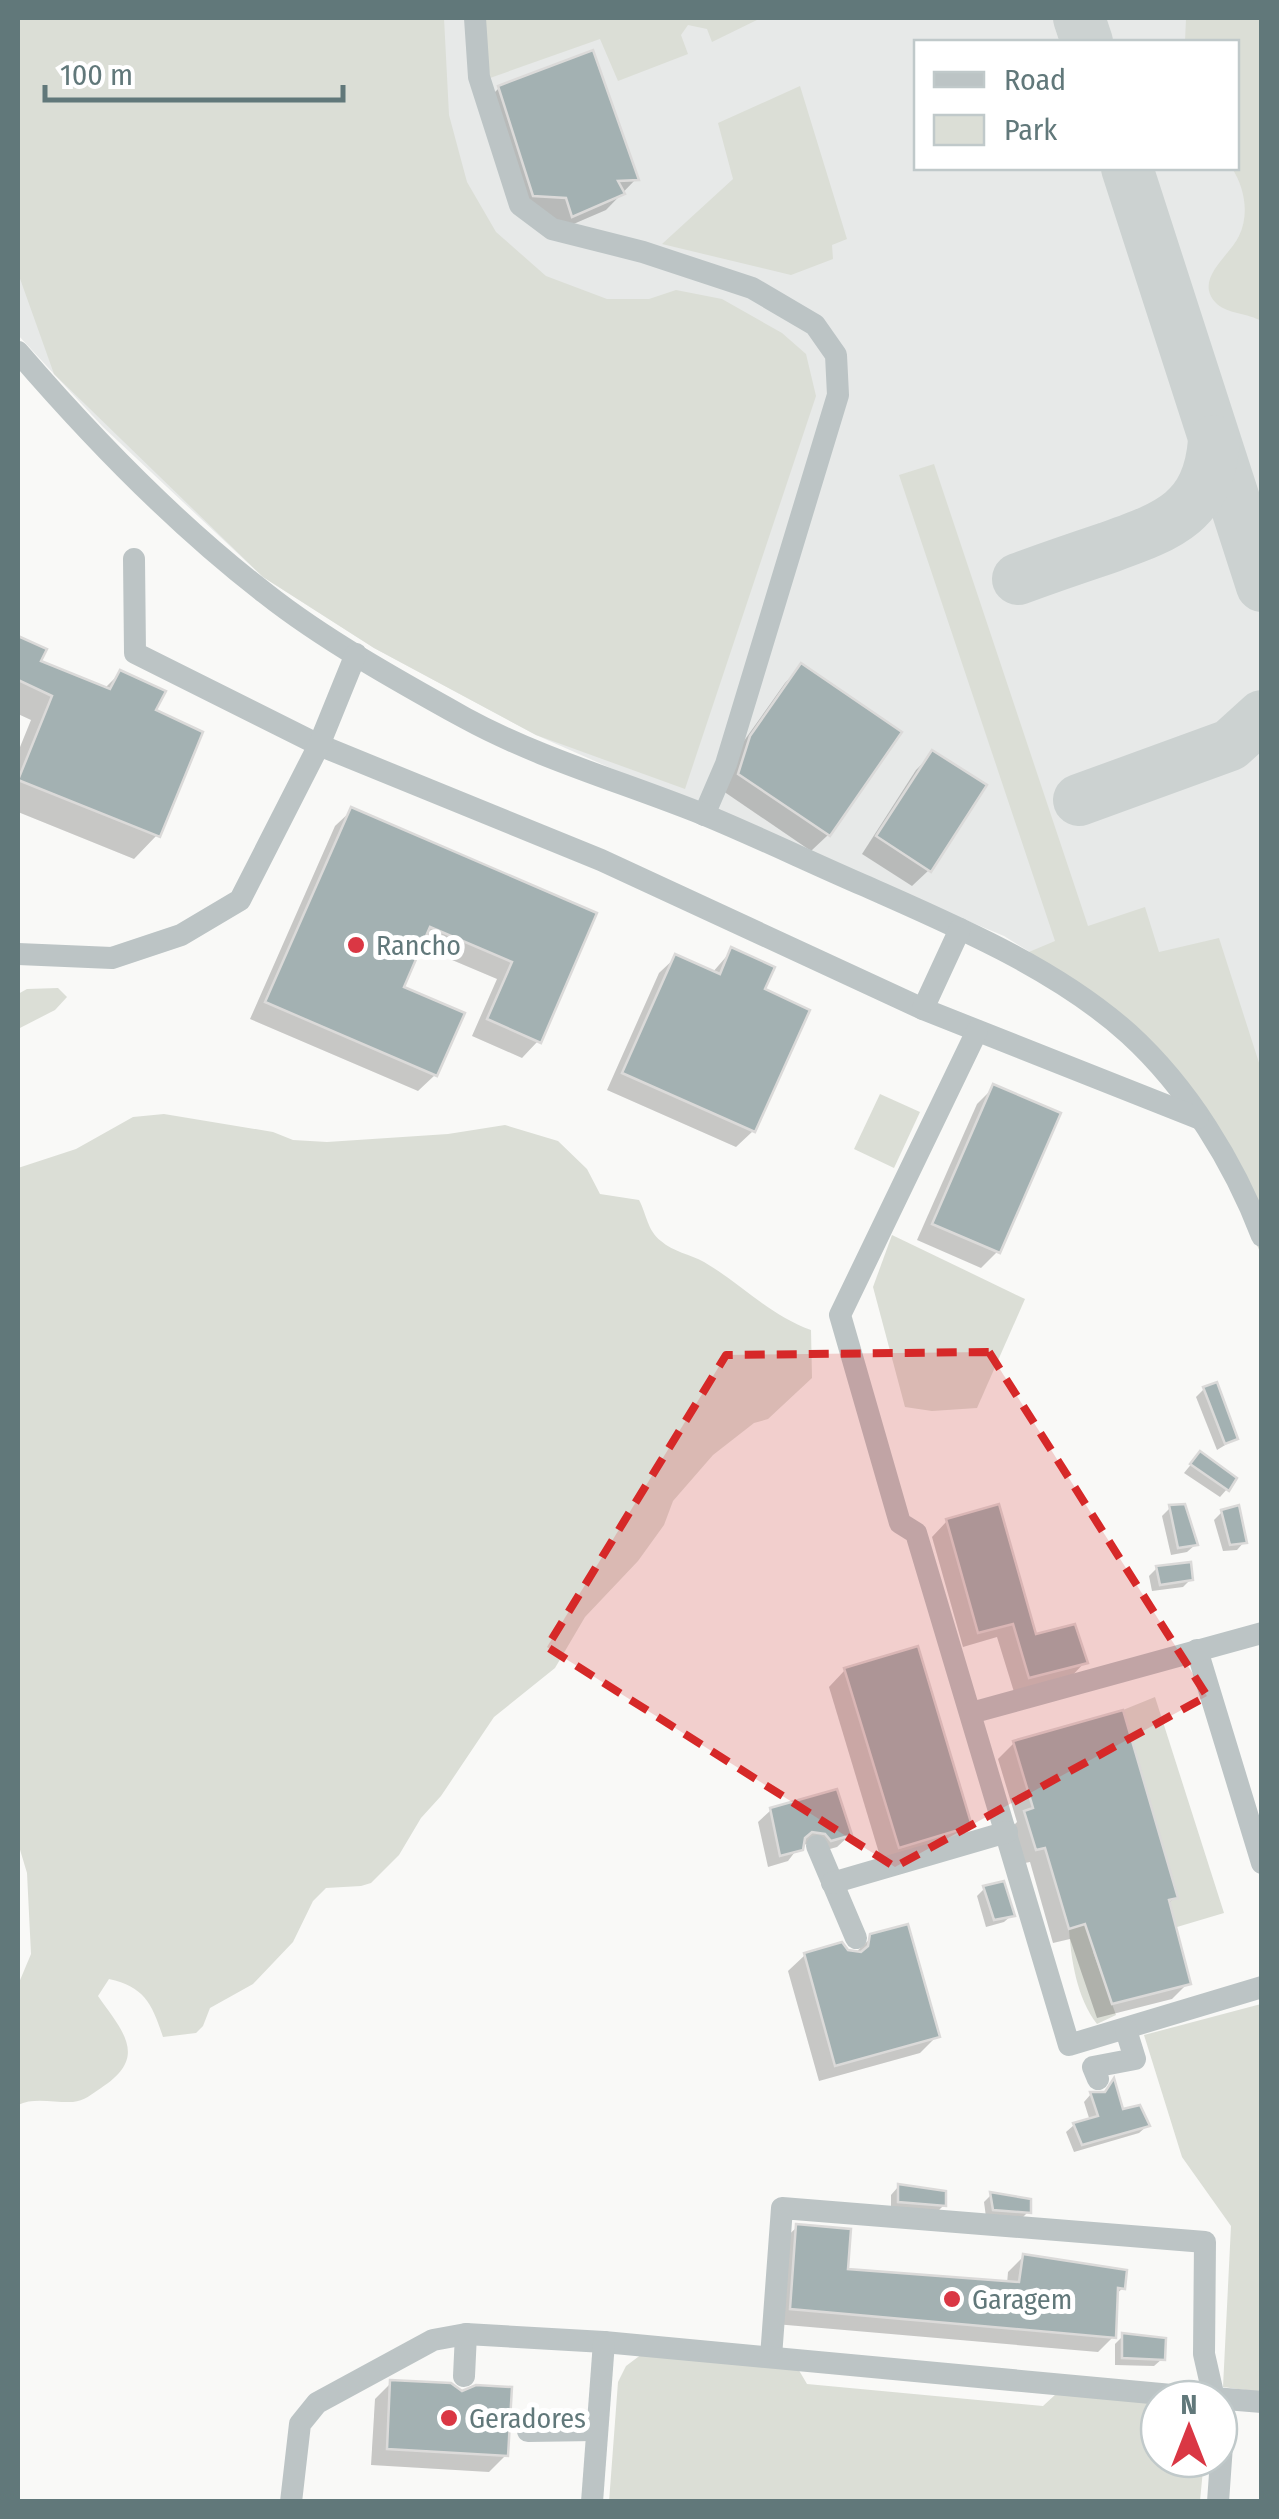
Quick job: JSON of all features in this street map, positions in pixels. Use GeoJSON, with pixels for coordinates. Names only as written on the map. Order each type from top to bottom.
{"type":"FeatureCollection","features":[{"type":"Feature","properties":{"kind":"lane"},"geometry":{"type":"LineString","coordinates":[[475,18],[479,77],[520,205],[552,229],[643,252],[752,288],[815,325],[836,355],[838,396],[726,764],[704,815]]}},
{"type":"Feature","properties":{"kind":"lane"},"geometry":{"type":"LineString","coordinates":[[18,352],[128,474],[266,594],[356,654],[468,720],[704,815],[960,929],[1058,981],[1128,1033],[1168,1075],[1245,1194],[1262,1236]]}},
{"type":"Feature","properties":{"kind":"lane"},"geometry":{"type":"LineString","coordinates":[[134,559],[135,653],[320,745],[601,860],[924,1009],[1198,1118]]}},
{"type":"Feature","properties":{"kind":"lane"},"geometry":{"type":"LineString","coordinates":[[18,954],[112,958],[181,935],[240,900],[320,745],[356,654]]}},
{"type":"Feature","properties":{"kind":"lane"},"geometry":{"type":"LineString","coordinates":[[924,1009],[960,929]]}},
{"type":"Feature","properties":{"kind":"lane"},"geometry":{"type":"LineString","coordinates":[[978,1031],[840,1315],[900,1523],[916,1533],[1068,2045],[1262,1987]]}},
{"type":"Feature","properties":{"kind":"lane"},"geometry":{"type":"LineString","coordinates":[[970,1713],[1262,1633]]}},
{"type":"Feature","properties":{"kind":"lane"},"geometry":{"type":"LineString","coordinates":[[1197,1650],[1262,1863]]}},
{"type":"Feature","properties":{"kind":"lane"},"geometry":{"type":"LineString","coordinates":[[832,1882],[1007,1832]]}},
{"type":"Feature","properties":{"kind":"lane"},"geometry":{"type":"LineString","coordinates":[[817,1846],[856,1938]]}},
{"type":"Feature","properties":{"kind":"lane"},"geometry":{"type":"LineString","coordinates":[[1098,2079],[1093,2067],[1136,2058],[1126,2030]]}},
{"type":"Feature","properties":{"kind":"lane"},"geometry":{"type":"LineString","coordinates":[[770,2357],[782,2208],[1205,2242],[1204,2354],[1210,2379]]}},
{"type":"Feature","properties":{"kind":"lane"},"geometry":{"type":"LineString","coordinates":[[464,2376],[466,2334]]}},
{"type":"Feature","properties":{"kind":"lane"},"geometry":{"type":"LineString","coordinates":[[291,2502],[300,2424],[317,2403],[433,2340],[466,2334],[604,2342],[1139,2391]]}},
{"type":"Feature","properties":{"kind":"lane"},"geometry":{"type":"LineString","coordinates":[[592,2502],[604,2342]]}},
{"type":"Feature","properties":{"kind":"lane"},"geometry":{"type":"LineString","coordinates":[[528,2430],[595,2430]]}},
{"type":"Feature","properties":{"kind":"highlighted area"},"geometry":{"type":"Polygon","coordinates":[[[989,1352],[1207,1696],[895,1867],[547,1647],[726,1355],[989,1352]]]}},
{"type":"Feature","properties":{"kind":"shaded area"},"geometry":{"type":"Polygon","coordinates":[[[18,18],[1261,18],[1261,1223],[1122,1009],[1004,936],[536,735],[374,648],[263,577],[103,427],[18,335],[18,18]]]}},
{"type":"Feature","properties":{"kind":"green space"},"geometry":{"type":"Polygon","coordinates":[[[18,18],[444,18],[449,115],[467,182],[496,232],[546,276],[607,299],[649,299],[676,290],[722,299],[782,333],[806,354],[816,396],[685,789],[536,735],[374,648],[263,577],[54,374],[18,273],[18,18]]]}},
{"type":"Feature","properties":{"kind":"green space"},"geometry":{"type":"Polygon","coordinates":[[[483,18],[761,18],[712,42],[707,29],[688,25],[681,35],[688,54],[618,81],[600,39],[490,78],[483,18]]]}},
{"type":"Feature","properties":{"kind":"green space"},"geometry":{"type":"Polygon","coordinates":[[[1186,18],[1261,18],[1261,321],[1217,304],[1209,286],[1215,268],[1239,236],[1244,218],[1240,183],[1233,170],[1239,170],[1239,40],[1185,40],[1186,18]]]}},
{"type":"Feature","properties":{"kind":"green space"},"geometry":{"type":"Polygon","coordinates":[[[800,86],[847,239],[832,245],[833,259],[791,275],[662,244],[733,179],[718,123],[800,86]]]}},
{"type":"Feature","properties":{"kind":"green space"},"geometry":{"type":"Polygon","coordinates":[[[934,464],[1088,926],[1145,907],[1159,952],[1219,938],[1261,1069],[1261,1254],[1198,1117],[1128,1033],[1017,957],[1055,941],[899,475],[934,464]]]}},
{"type":"Feature","properties":{"kind":"green space"},"geometry":{"type":"Polygon","coordinates":[[[58,988],[67,997],[55,1010],[18,1029],[18,994],[27,989],[58,988]]]}},
{"type":"Feature","properties":{"kind":"green space"},"geometry":{"type":"Polygon","coordinates":[[[880,1094],[920,1112],[894,1168],[854,1149],[880,1094]]]}},
{"type":"Feature","properties":{"kind":"green space"},"geometry":{"type":"Polygon","coordinates":[[[164,1114],[273,1132],[293,1140],[327,1142],[448,1134],[505,1125],[558,1141],[587,1169],[600,1194],[639,1200],[656,1237],[666,1245],[704,1262],[769,1308],[811,1330],[812,1378],[768,1419],[754,1423],[713,1455],[673,1501],[664,1525],[638,1561],[585,1617],[555,1668],[494,1717],[399,1855],[371,1883],[326,1888],[313,1901],[293,1942],[253,1984],[210,2008],[196,2033],[163,2037],[155,2015],[139,1992],[109,1979],[98,1996],[123,2033],[128,2055],[124,2066],[116,2077],[81,2100],[18,2105],[18,1985],[31,1954],[27,1873],[18,1843],[18,1168],[76,1149],[133,1117],[164,1114]]]}},
{"type":"Feature","properties":{"kind":"green space"},"geometry":{"type":"Polygon","coordinates":[[[892,1235],[1025,1299],[977,1408],[932,1411],[905,1407],[873,1287],[892,1235]]]}},
{"type":"Feature","properties":{"kind":"green space"},"geometry":{"type":"Polygon","coordinates":[[[1155,1697],[1224,1913],[1093,1952],[1116,2015],[1097,2024],[1080,1991],[1069,1929],[1177,1898],[1123,1710],[1155,1697]]]}},
{"type":"Feature","properties":{"kind":"green space"},"geometry":{"type":"Polygon","coordinates":[[[1261,2004],[1261,2392],[1239,2389],[1239,2379],[1223,2379],[1231,2226],[1182,2157],[1144,2035],[1261,2004]]]}},
{"type":"Feature","properties":{"kind":"green space"},"geometry":{"type":"Polygon","coordinates":[[[642,2354],[797,2367],[807,2384],[1043,2406],[1056,2394],[1139,2400],[1139,2479],[1202,2479],[1200,2501],[609,2502],[618,2382],[626,2366],[642,2354]]]}},
{"type":"Feature","properties":{"kind":"building"},"geometry":{"type":"Polygon","coordinates":[[[593,50],[639,180],[618,181],[625,194],[572,217],[566,198],[533,196],[498,86],[593,50]]]}},
{"type":"Feature","properties":{"kind":"building"},"geometry":{"type":"Polygon","coordinates":[[[18,636],[47,649],[41,661],[110,689],[120,670],[166,691],[156,710],[203,732],[160,837],[18,780],[52,696],[18,680],[18,636]]]}},
{"type":"Feature","properties":{"kind":"building"},"geometry":{"type":"Polygon","coordinates":[[[801,663],[902,732],[830,836],[738,774],[750,736],[801,663]]]}},
{"type":"Feature","properties":{"kind":"building"},"geometry":{"type":"Polygon","coordinates":[[[932,750],[987,785],[931,872],[876,836],[932,750]]]}},
{"type":"Feature","properties":{"kind":"building","name":"Rancho"},"geometry":{"type":"Polygon","coordinates":[[[351,807],[597,913],[541,1043],[487,1019],[512,962],[430,927],[404,987],[465,1013],[437,1076],[265,1002],[351,807]]]}},
{"type":"Feature","properties":{"kind":"building"},"geometry":{"type":"Polygon","coordinates":[[[731,947],[775,967],[765,989],[810,1010],[755,1132],[622,1073],[675,954],[720,974],[731,947]]]}},
{"type":"Feature","properties":{"kind":"building"},"geometry":{"type":"Polygon","coordinates":[[[993,1084],[1061,1113],[1000,1253],[932,1224],[993,1084]]]}},
{"type":"Feature","properties":{"kind":"building"},"geometry":{"type":"Polygon","coordinates":[[[1217,1382],[1238,1439],[1225,1444],[1203,1387],[1217,1382]]]}},
{"type":"Feature","properties":{"kind":"building"},"geometry":{"type":"Polygon","coordinates":[[[1200,1451],[1237,1478],[1229,1491],[1190,1464],[1200,1451]]]}},
{"type":"Feature","properties":{"kind":"building"},"geometry":{"type":"Polygon","coordinates":[[[999,1504],[1036,1634],[1075,1624],[1088,1663],[1029,1678],[1013,1624],[978,1633],[946,1519],[999,1504]]]}},
{"type":"Feature","properties":{"kind":"building"},"geometry":{"type":"Polygon","coordinates":[[[1185,1504],[1198,1545],[1178,1548],[1169,1505],[1185,1504]]]}},
{"type":"Feature","properties":{"kind":"building"},"geometry":{"type":"Polygon","coordinates":[[[1239,1505],[1247,1543],[1230,1545],[1221,1510],[1239,1505]]]}},
{"type":"Feature","properties":{"kind":"building"},"geometry":{"type":"Polygon","coordinates":[[[1191,1562],[1193,1580],[1160,1585],[1156,1566],[1191,1562]]]}},
{"type":"Feature","properties":{"kind":"building"},"geometry":{"type":"Polygon","coordinates":[[[918,1646],[972,1826],[899,1848],[844,1668],[918,1646]]]}},
{"type":"Feature","properties":{"kind":"building"},"geometry":{"type":"Polygon","coordinates":[[[1123,1710],[1178,1898],[1169,1900],[1191,1984],[1112,2004],[1085,1924],[1069,1929],[1045,1848],[1036,1850],[1024,1811],[1033,1808],[1013,1741],[1123,1710]]]}},
{"type":"Feature","properties":{"kind":"building"},"geometry":{"type":"Polygon","coordinates":[[[837,1789],[852,1835],[831,1841],[825,1834],[812,1832],[805,1838],[803,1850],[780,1856],[770,1808],[837,1789]]]}},
{"type":"Feature","properties":{"kind":"building"},"geometry":{"type":"Polygon","coordinates":[[[1004,1881],[1015,1916],[994,1920],[983,1886],[1004,1881]]]}},
{"type":"Feature","properties":{"kind":"building"},"geometry":{"type":"Polygon","coordinates":[[[908,1924],[940,2037],[835,2066],[804,1953],[842,1942],[848,1950],[861,1952],[868,1946],[870,1934],[908,1924]]]}},
{"type":"Feature","properties":{"kind":"building"},"geometry":{"type":"Polygon","coordinates":[[[1114,2078],[1123,2109],[1140,2105],[1150,2126],[1082,2145],[1073,2123],[1098,2116],[1090,2092],[1105,2092],[1114,2078]]]}},
{"type":"Feature","properties":{"kind":"building"},"geometry":{"type":"Polygon","coordinates":[[[898,2184],[946,2191],[946,2206],[898,2202],[898,2184]]]}},
{"type":"Feature","properties":{"kind":"building"},"geometry":{"type":"Polygon","coordinates":[[[990,2192],[1031,2199],[1031,2213],[993,2210],[990,2192]]]}},
{"type":"Feature","properties":{"kind":"building","name":"Garagem"},"geometry":{"type":"Polygon","coordinates":[[[796,2224],[851,2229],[848,2269],[1019,2282],[1023,2254],[1127,2270],[1125,2289],[1118,2288],[1116,2338],[790,2309],[796,2224]]]}},
{"type":"Feature","properties":{"kind":"building"},"geometry":{"type":"Polygon","coordinates":[[[1122,2333],[1166,2338],[1165,2360],[1122,2358],[1122,2333]]]}},
{"type":"Feature","properties":{"kind":"building","name":"Geradores"},"geometry":{"type":"Polygon","coordinates":[[[390,2380],[451,2383],[462,2391],[476,2385],[512,2387],[508,2456],[387,2449],[390,2380]]]}},
{"type":"Feature","properties":{"kind":"taxiway"},"geometry":{"type":"LineString","coordinates":[[1079,18],[1086,40]]}},
{"type":"Feature","properties":{"kind":"taxiway"},"geometry":{"type":"LineString","coordinates":[[1128,170],[1262,586]]}},
{"type":"Feature","properties":{"kind":"taxiway"},"geometry":{"type":"LineString","coordinates":[[1018,579],[1149,532],[1181,513],[1203,485],[1214,441]]}},
{"type":"Feature","properties":{"kind":"taxiway"},"geometry":{"type":"LineString","coordinates":[[1079,800],[1230,745],[1262,716]]}},
{"type":"Feature","properties":{"kind":"place","name":"Rancho"},"geometry":{"type":"Point","coordinates":[356,945]}},
{"type":"Feature","properties":{"kind":"place","name":"Garagem"},"geometry":{"type":"Point","coordinates":[952,2299]}},
{"type":"Feature","properties":{"kind":"place","name":"Geradores"},"geometry":{"type":"Point","coordinates":[449,2418]}}]}
